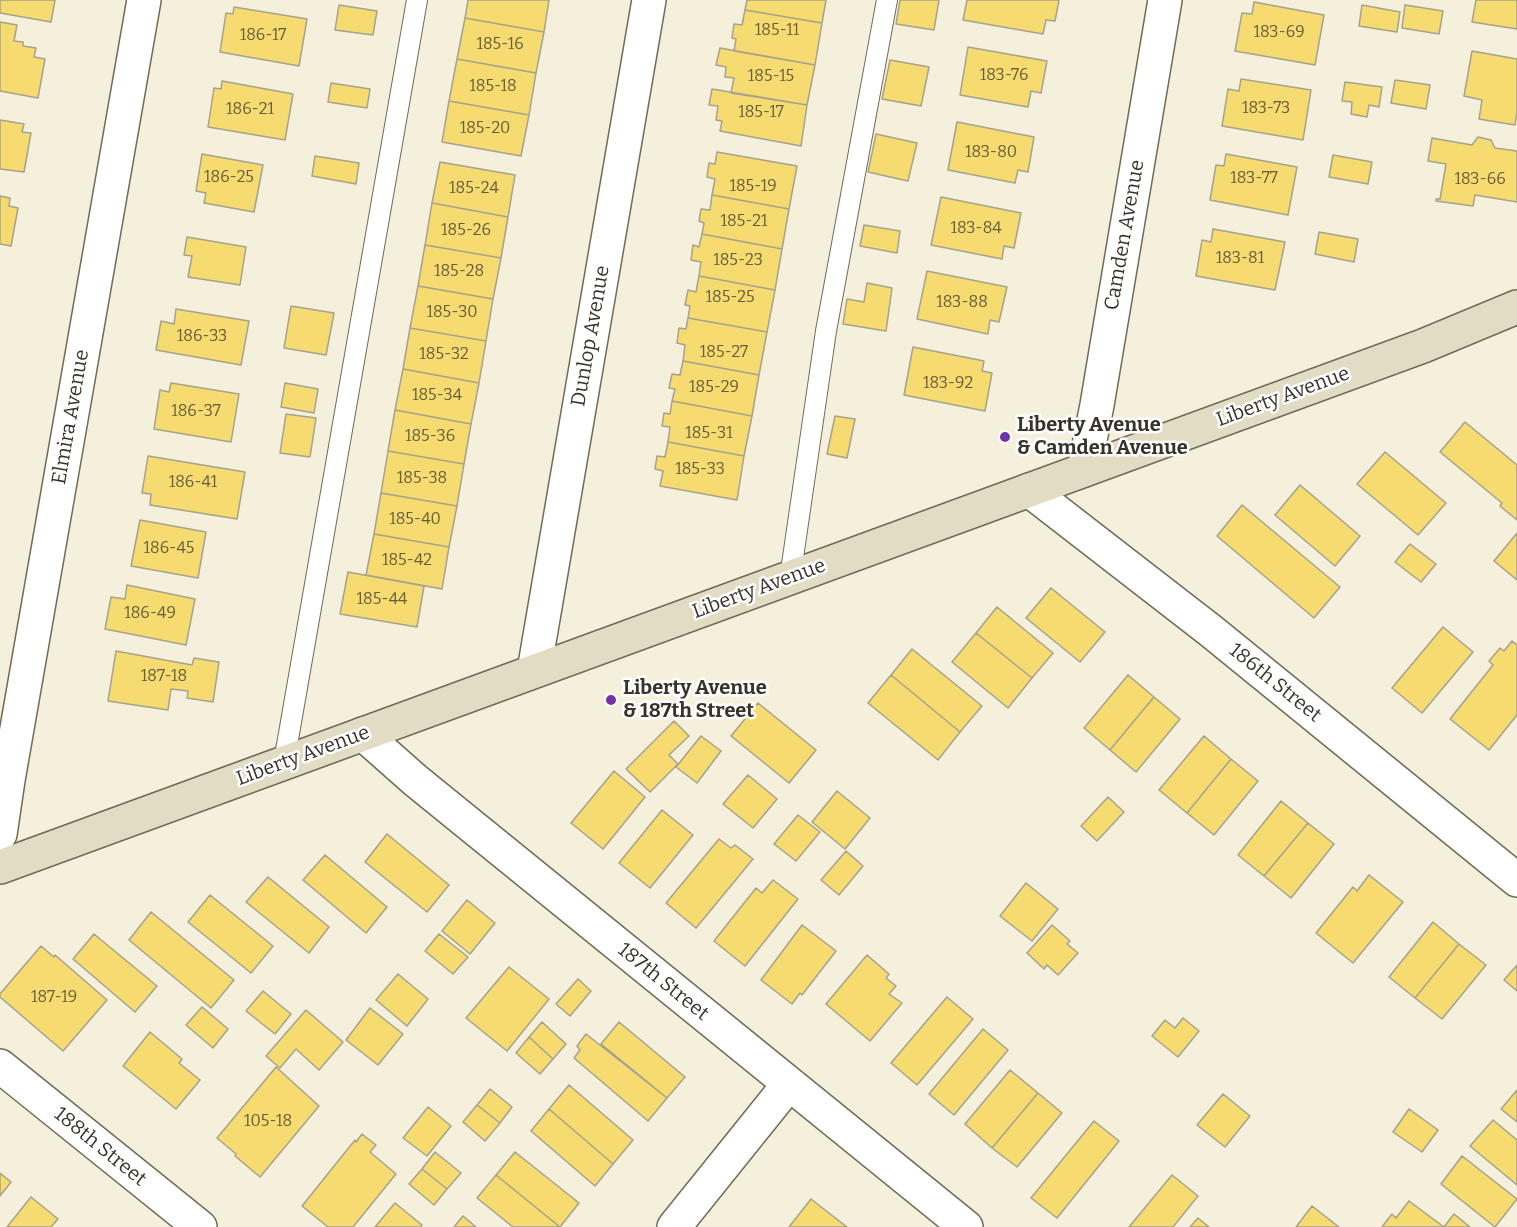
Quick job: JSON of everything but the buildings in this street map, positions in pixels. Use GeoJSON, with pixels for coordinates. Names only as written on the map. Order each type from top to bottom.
{"type":"FeatureCollection","features":[{"type":"Feature","properties":{"kind":"main road","name":"Liberty Avenue"},"geometry":{"type":"LineString","coordinates":[[0,867],[1423,346],[1517,307]]}},
{"type":"Feature","properties":{"kind":"street","name":"Elmira Avenue"},"geometry":{"type":"LineString","coordinates":[[0,834],[144,0]]}},
{"type":"Feature","properties":{"kind":"street","name":"Dunlop Avenue"},"geometry":{"type":"LineString","coordinates":[[534,671],[648,0]]}},
{"type":"Feature","properties":{"kind":"street","name":"Camden Avenue"},"geometry":{"type":"LineString","coordinates":[[1084,470],[1165,0]]}},
{"type":"Feature","properties":{"kind":"street","name":"186th Street"},"geometry":{"type":"LineString","coordinates":[[1029,490],[1211,632],[1517,880]]}},
{"type":"Feature","properties":{"kind":"street","name":"187th Street"},"geometry":{"type":"LineString","coordinates":[[363,734],[415,780],[966,1227]]}},
{"type":"Feature","properties":{"kind":"street","name":"188th Street"},"geometry":{"type":"LineString","coordinates":[[0,1066],[200,1227]]}},
{"type":"Feature","properties":{"kind":"street"},"geometry":{"type":"LineString","coordinates":[[674,1227],[789,1084]]}},
{"type":"Feature","properties":{"kind":"lane"},"geometry":{"type":"LineString","coordinates":[[284,762],[417,0]]}},
{"type":"Feature","properties":{"kind":"lane"},"geometry":{"type":"LineString","coordinates":[[790,578],[826,331],[887,0]]}},
{"type":"Feature","properties":{"kind":"place","name":"Liberty Avenue & Camden Avenue"},"geometry":{"type":"Point","coordinates":[1005,437]}},
{"type":"Feature","properties":{"kind":"place","name":"Liberty Avenue & 187th Street"},"geometry":{"type":"Point","coordinates":[611,700]}}]}
